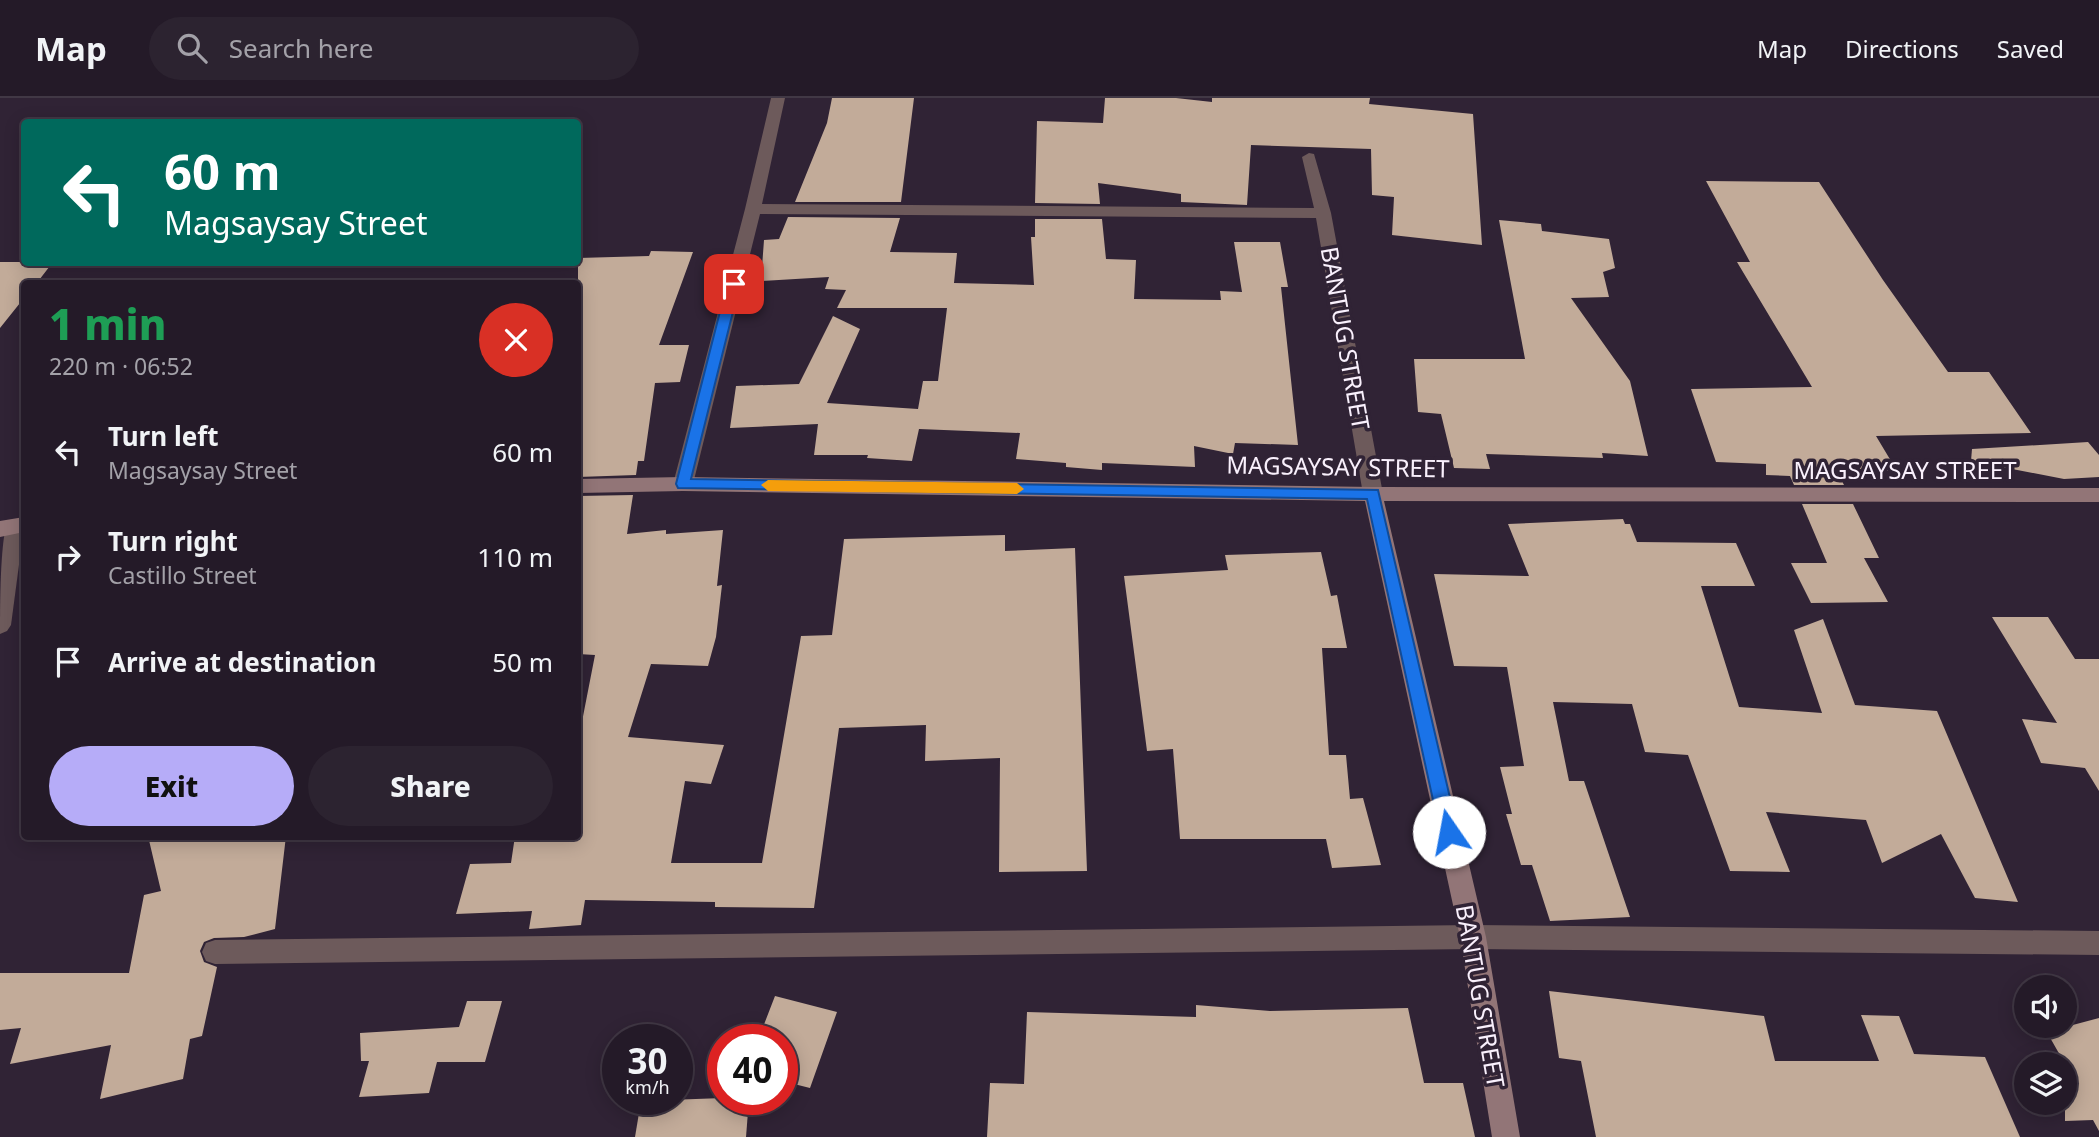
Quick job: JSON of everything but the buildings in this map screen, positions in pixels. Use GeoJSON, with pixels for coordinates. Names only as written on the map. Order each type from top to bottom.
{"type":"FeatureCollection","features":[{"type":"Feature","properties":{"kind":"street"},"geometry":{"type":"LineString","coordinates":[[683,484],[753,209],[778,98]]}},
{"type":"Feature","properties":{"kind":"street","name":"BANTUG STREET"},"geometry":{"type":"LineString","coordinates":[[1309,157],[1323,213],[1373,494],[1473,937],[1506,1137]]}},
{"type":"Feature","properties":{"kind":"street"},"geometry":{"type":"LineString","coordinates":[[753,209],[1323,213]]}},
{"type":"Feature","properties":{"kind":"street","name":"MAGSAYSAY STREET"},"geometry":{"type":"LineString","coordinates":[[581,486],[683,484],[1373,494],[2099,495]]}},
{"type":"Feature","properties":{"kind":"street"},"geometry":{"type":"LineString","coordinates":[[0,625],[13,527]]}},
{"type":"Feature","properties":{"kind":"street"},"geometry":{"type":"LineString","coordinates":[[215,952],[1473,937],[2099,943]]}},
{"type":"Feature","properties":{"kind":"slow traffic"},"geometry":{"type":"LineString","coordinates":[[768,485],[1017,489]]}},
{"type":"Feature","properties":{"kind":"route"},"geometry":{"type":"LineString","coordinates":[[734,284],[683,484],[1373,494],[1449,832]]}}]}
